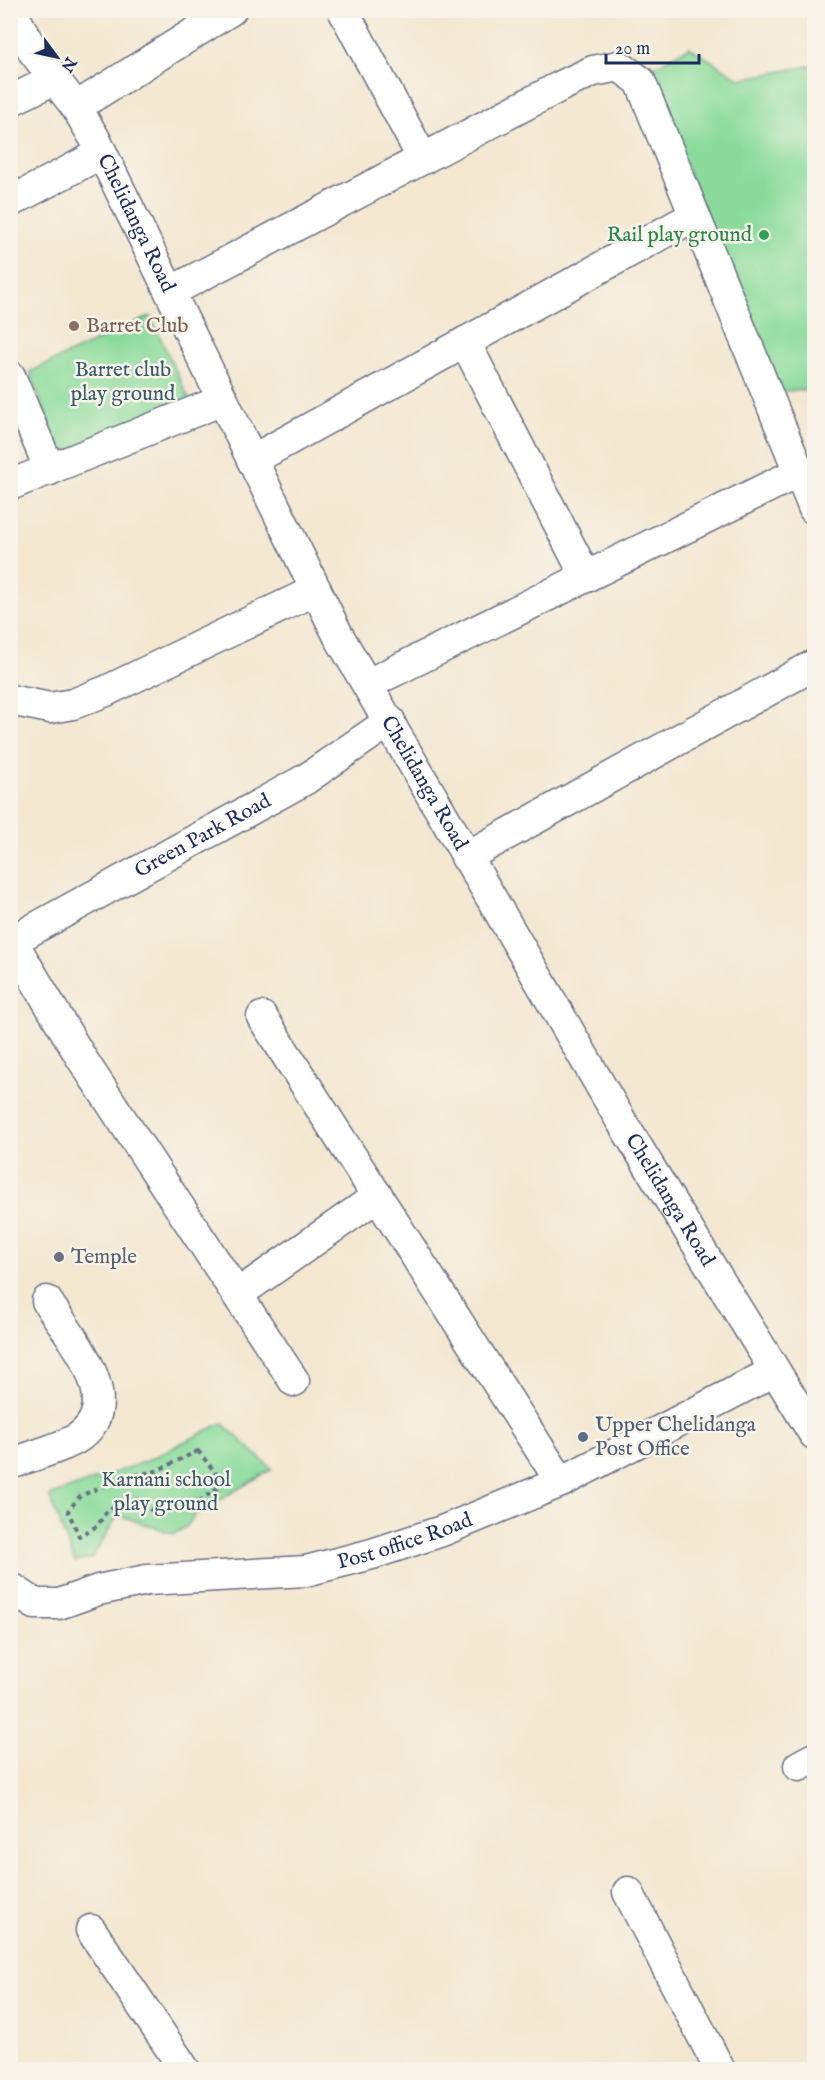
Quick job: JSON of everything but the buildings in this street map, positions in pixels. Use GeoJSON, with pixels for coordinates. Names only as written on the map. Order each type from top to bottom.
{"type":"FeatureCollection","features":[{"type":"Feature","properties":{"kind":"street","name":"Chelidanga Road"},"geometry":{"type":"LineString","coordinates":[[11,10],[33,51],[76,107],[102,153],[338,635],[390,721],[432,800],[620,1119],[814,1434]]}},
{"type":"Feature","properties":{"kind":"street"},"geometry":{"type":"LineString","coordinates":[[76,107],[231,10]]}},
{"type":"Feature","properties":{"kind":"street"},"geometry":{"type":"LineString","coordinates":[[343,10],[423,159]]}},
{"type":"Feature","properties":{"kind":"street"},"geometry":{"type":"LineString","coordinates":[[170,292],[561,86],[593,71],[620,66],[640,81],[801,471],[814,509]]}},
{"type":"Feature","properties":{"kind":"street"},"geometry":{"type":"LineString","coordinates":[[10,101],[56,79]]}},
{"type":"Feature","properties":{"kind":"street"},"geometry":{"type":"LineString","coordinates":[[10,202],[102,153]]}},
{"type":"Feature","properties":{"kind":"street"},"geometry":{"type":"LineString","coordinates":[[252,460],[694,216]]}},
{"type":"Feature","properties":{"kind":"street"},"geometry":{"type":"LineString","coordinates":[[465,342],[586,577]]}},
{"type":"Feature","properties":{"kind":"street"},"geometry":{"type":"LineString","coordinates":[[10,376],[50,470]]}},
{"type":"Feature","properties":{"kind":"street"},"geometry":{"type":"LineString","coordinates":[[10,485],[223,400]]}},
{"type":"Feature","properties":{"kind":"street"},"geometry":{"type":"LineString","coordinates":[[368,684],[801,471]]}},
{"type":"Feature","properties":{"kind":"street"},"geometry":{"type":"LineString","coordinates":[[10,700],[50,708],[74,704],[106,692],[316,590]]}},
{"type":"Feature","properties":{"kind":"street"},"geometry":{"type":"LineString","coordinates":[[466,857],[814,665]]}},
{"type":"Feature","properties":{"kind":"street","name":"Green Park Road"},"geometry":{"type":"LineString","coordinates":[[11,942],[306,779],[390,721]]}},
{"type":"Feature","properties":{"kind":"street"},"geometry":{"type":"LineString","coordinates":[[11,942],[82,1059],[294,1381]]}},
{"type":"Feature","properties":{"kind":"street"},"geometry":{"type":"LineString","coordinates":[[262,1017],[561,1482]]}},
{"type":"Feature","properties":{"kind":"street"},"geometry":{"type":"LineString","coordinates":[[238,1294],[378,1196]]}},
{"type":"Feature","properties":{"kind":"street"},"geometry":{"type":"LineString","coordinates":[[10,1464],[79,1437],[95,1417],[100,1396],[92,1373],[47,1301]]}},
{"type":"Feature","properties":{"kind":"street","name":"Post office Road"},"geometry":{"type":"LineString","coordinates":[[10,1587],[35,1604],[59,1604],[98,1590],[147,1580],[306,1571],[372,1554],[442,1531],[561,1482],[775,1371]]}},
{"type":"Feature","properties":{"kind":"street"},"geometry":{"type":"LineString","coordinates":[[628,1892],[720,2070]]}},
{"type":"Feature","properties":{"kind":"street"},"geometry":{"type":"LineString","coordinates":[[91,1930],[185,2070]]}},
{"type":"Feature","properties":{"kind":"path"},"geometry":{"type":"LineString","coordinates":[[198,1451],[215,1472],[220,1486],[188,1510],[154,1512],[134,1498],[108,1510],[97,1526],[79,1536],[68,1512],[80,1496],[122,1478],[156,1471],[198,1451]]}},
{"type":"Feature","properties":{"kind":"green space","name":"Rail play ground"},"geometry":{"type":"Polygon","coordinates":[[[689,47],[740,79],[814,65],[814,390],[777,391],[647,71],[689,47]]]}},
{"type":"Feature","properties":{"kind":"green space","name":"Barret club play ground"},"geometry":{"type":"Polygon","coordinates":[[[150,316],[192,405],[63,463],[30,372],[150,316]]]}},
{"type":"Feature","properties":{"kind":"green space","name":"Karnani school play ground"},"geometry":{"type":"Polygon","coordinates":[[[222,1423],[272,1469],[196,1514],[186,1527],[174,1534],[118,1515],[92,1558],[75,1562],[49,1496],[144,1462],[222,1423]]]}},
{"type":"Feature","properties":{"kind":"place","name":"Rail play ground"},"geometry":{"type":"Point","coordinates":[764,235]}},
{"type":"Feature","properties":{"kind":"place","name":"Barret Club"},"geometry":{"type":"Point","coordinates":[74,326]}},
{"type":"Feature","properties":{"kind":"place","name":"Temple"},"geometry":{"type":"Point","coordinates":[59,1257]}},
{"type":"Feature","properties":{"kind":"place","name":"Upper Chelidanga Post Office"},"geometry":{"type":"Point","coordinates":[583,1437]}}]}
